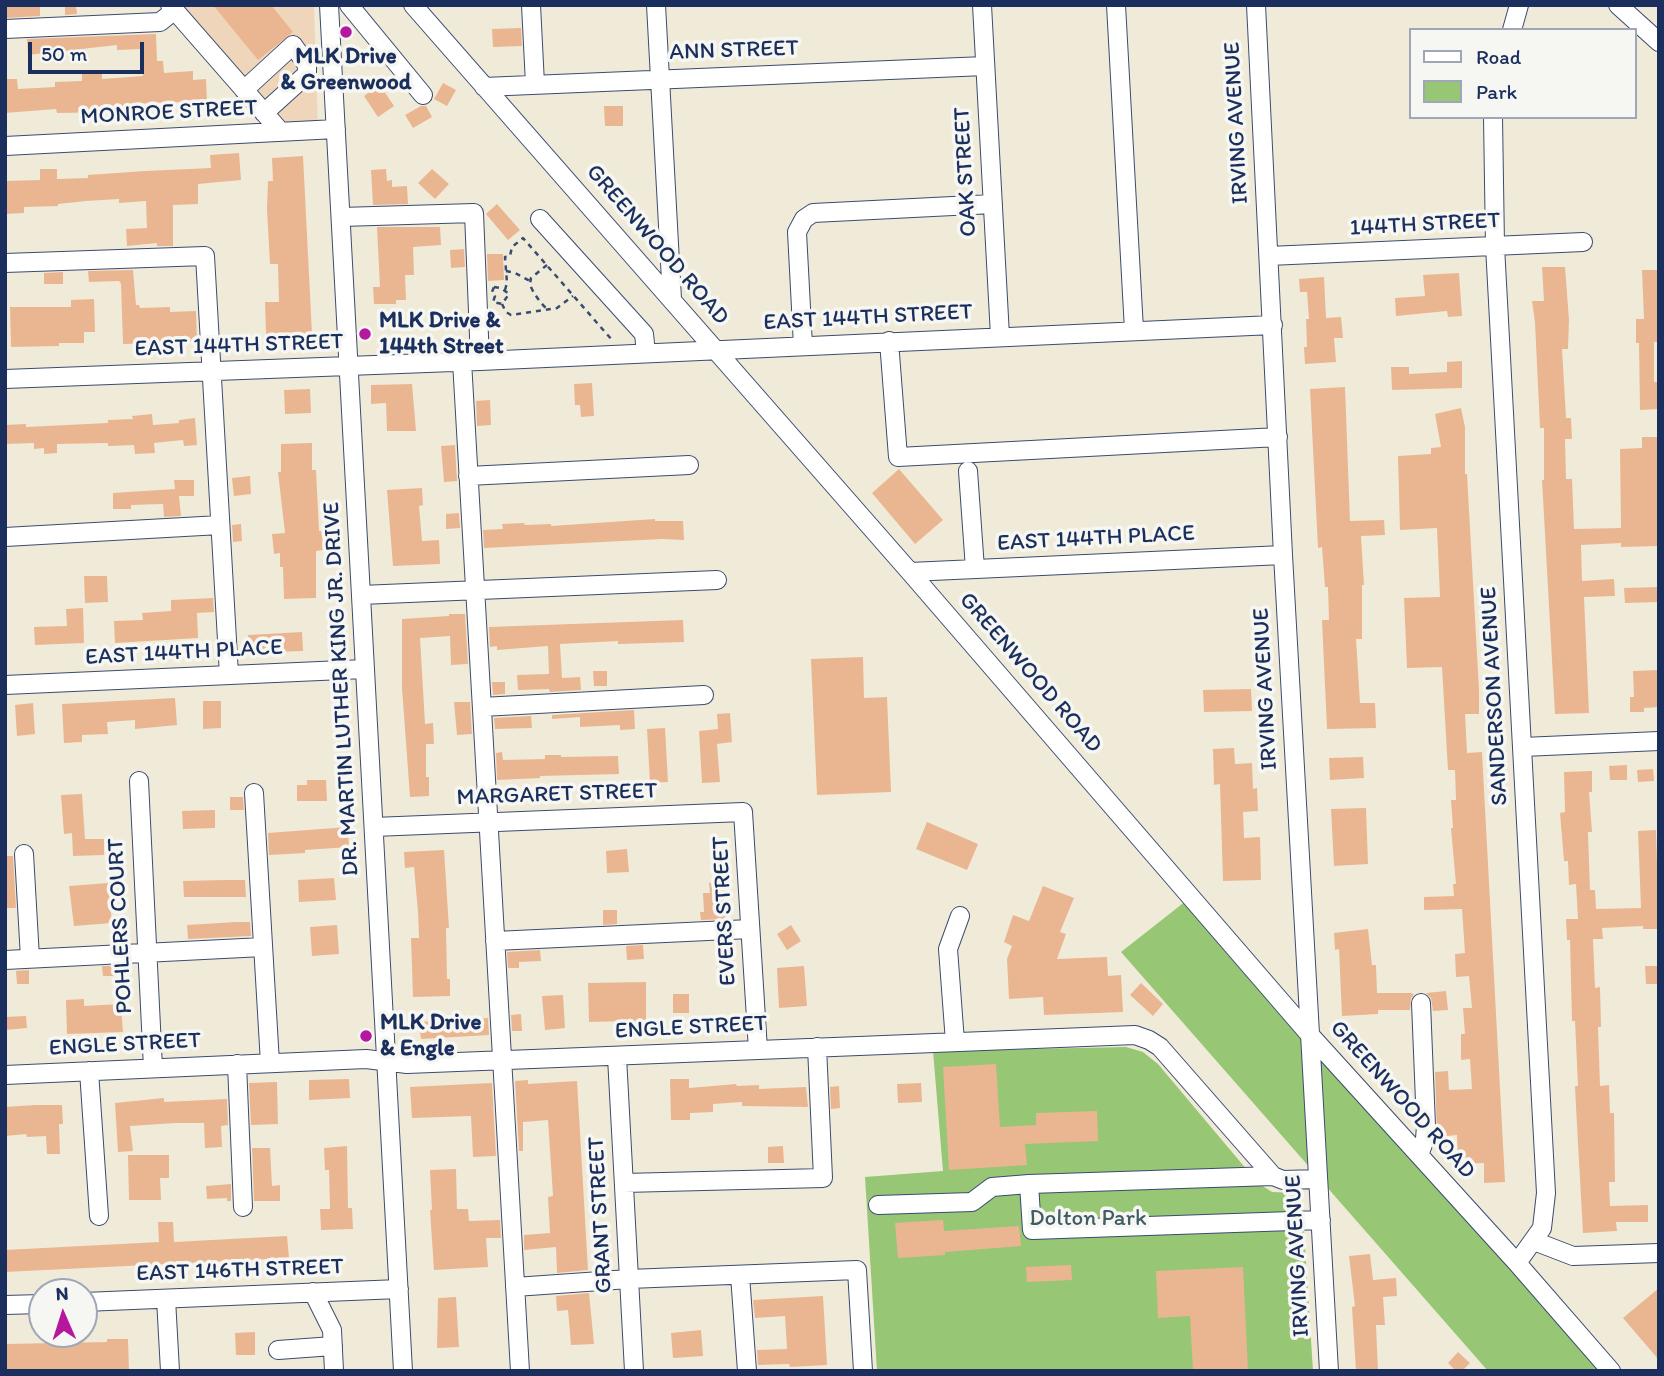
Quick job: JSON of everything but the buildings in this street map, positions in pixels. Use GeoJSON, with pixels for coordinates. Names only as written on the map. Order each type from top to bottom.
{"type":"FeatureCollection","features":[{"type":"Feature","properties":{"kind":"street","name":"DR. MARTIN LUTHER KING JR. DRIVE"},"geometry":{"type":"LineString","coordinates":[[329,5],[403,1371]]}},
{"type":"Feature","properties":{"kind":"street"},"geometry":{"type":"LineString","coordinates":[[349,5],[423,94]]}},
{"type":"Feature","properties":{"kind":"street","name":"GREENWOOD ROAD"},"geometry":{"type":"LineString","coordinates":[[413,5],[910,572],[1310,1035],[1611,1371]]}},
{"type":"Feature","properties":{"kind":"street"},"geometry":{"type":"LineString","coordinates":[[531,5],[535,84]]}},
{"type":"Feature","properties":{"kind":"street"},"geometry":{"type":"LineString","coordinates":[[656,5],[672,299]]}},
{"type":"Feature","properties":{"kind":"street","name":"OAK STREET"},"geometry":{"type":"LineString","coordinates":[[982,5],[1000,336]]}},
{"type":"Feature","properties":{"kind":"street"},"geometry":{"type":"LineString","coordinates":[[1116,5],[1134,330]]}},
{"type":"Feature","properties":{"kind":"street","name":"IRVING AVENUE"},"geometry":{"type":"LineString","coordinates":[[1256,5],[1283,555],[1329,1371]]}},
{"type":"Feature","properties":{"kind":"street"},"geometry":{"type":"LineString","coordinates":[[1513,28],[1519,5]]}},
{"type":"Feature","properties":{"kind":"street"},"geometry":{"type":"LineString","coordinates":[[1618,5],[1659,42]]}},
{"type":"Feature","properties":{"kind":"street"},"geometry":{"type":"LineString","coordinates":[[5,29],[160,22],[172,8],[281,132]]}},
{"type":"Feature","properties":{"kind":"street"},"geometry":{"type":"LineString","coordinates":[[244,90],[293,45],[307,65],[307,74],[264,113]]}},
{"type":"Feature","properties":{"kind":"street","name":"ANN STREET"},"geometry":{"type":"LineString","coordinates":[[484,87],[985,66]]}},
{"type":"Feature","properties":{"kind":"street","name":"SANDERSON AVENUE"},"geometry":{"type":"LineString","coordinates":[[1493,119],[1495,246],[1546,1193],[1542,1228],[1517,1263]]}},
{"type":"Feature","properties":{"kind":"street","name":"MONROE STREET"},"geometry":{"type":"LineString","coordinates":[[5,146],[336,130]]}},
{"type":"Feature","properties":{"kind":"street"},"geometry":{"type":"LineString","coordinates":[[803,346],[797,232],[804,219],[813,213],[993,204]]}},
{"type":"Feature","properties":{"kind":"street"},"geometry":{"type":"LineString","coordinates":[[341,217],[474,213],[480,361]]}},
{"type":"Feature","properties":{"kind":"street"},"geometry":{"type":"LineString","coordinates":[[540,219],[644,334],[646,354]]}},
{"type":"Feature","properties":{"kind":"street","name":"144TH STREET"},"geometry":{"type":"LineString","coordinates":[[1269,256],[1583,242]]}},
{"type":"Feature","properties":{"kind":"street"},"geometry":{"type":"LineString","coordinates":[[5,263],[205,256],[229,675]]}},
{"type":"Feature","properties":{"kind":"street","name":"EAST 144TH STREET"},"geometry":{"type":"LineString","coordinates":[[5,379],[646,354],[1273,325]]}},
{"type":"Feature","properties":{"kind":"street"},"geometry":{"type":"LineString","coordinates":[[889,341],[898,457],[1278,437]]}},
{"type":"Feature","properties":{"kind":"street"},"geometry":{"type":"LineString","coordinates":[[462,361],[520,1371]]}},
{"type":"Feature","properties":{"kind":"street"},"geometry":{"type":"LineString","coordinates":[[468,476],[689,465]]}},
{"type":"Feature","properties":{"kind":"street"},"geometry":{"type":"LineString","coordinates":[[968,471],[975,569]]}},
{"type":"Feature","properties":{"kind":"street"},"geometry":{"type":"LineString","coordinates":[[5,537],[220,525]]}},
{"type":"Feature","properties":{"kind":"street","name":"EAST 144TH PLACE"},"geometry":{"type":"LineString","coordinates":[[910,572],[1283,555]]}},
{"type":"Feature","properties":{"kind":"street"},"geometry":{"type":"LineString","coordinates":[[361,595],[718,580]]}},
{"type":"Feature","properties":{"kind":"street","name":"EAST 144TH PLACE"},"geometry":{"type":"LineString","coordinates":[[5,685],[365,669]]}},
{"type":"Feature","properties":{"kind":"street"},"geometry":{"type":"LineString","coordinates":[[481,707],[704,695]]}},
{"type":"Feature","properties":{"kind":"street"},"geometry":{"type":"LineString","coordinates":[[1523,747],[1659,741]]}},
{"type":"Feature","properties":{"kind":"street","name":"POHLERS COURT"},"geometry":{"type":"LineString","coordinates":[[139,781],[153,1068]]}},
{"type":"Feature","properties":{"kind":"street"},"geometry":{"type":"LineString","coordinates":[[254,793],[270,1063]]}},
{"type":"Feature","properties":{"kind":"street","name":"MARGARET STREET"},"geometry":{"type":"LineString","coordinates":[[374,827],[743,812]]}},
{"type":"Feature","properties":{"kind":"street","name":"EVERS STREET"},"geometry":{"type":"LineString","coordinates":[[743,812],[758,1049]]}},
{"type":"Feature","properties":{"kind":"street"},"geometry":{"type":"LineString","coordinates":[[24,854],[30,958]]}},
{"type":"Feature","properties":{"kind":"street"},"geometry":{"type":"LineString","coordinates":[[955,1042],[948,949],[960,916]]}},
{"type":"Feature","properties":{"kind":"street"},"geometry":{"type":"LineString","coordinates":[[495,941],[750,929]]}},
{"type":"Feature","properties":{"kind":"street"},"geometry":{"type":"LineString","coordinates":[[5,960],[264,947]]}},
{"type":"Feature","properties":{"kind":"street"},"geometry":{"type":"LineString","coordinates":[[1419,1155],[1426,1126],[1421,1003]]}},
{"type":"Feature","properties":{"kind":"street","name":"ENGLE STREET"},"geometry":{"type":"LineString","coordinates":[[5,1075],[366,1059],[407,1064],[617,1057],[1135,1035],[1160,1047],[1273,1175]]}},
{"type":"Feature","properties":{"kind":"street"},"geometry":{"type":"LineString","coordinates":[[624,1183],[823,1178],[817,1047]]}},
{"type":"Feature","properties":{"kind":"street","name":"GRANT STREET"},"geometry":{"type":"LineString","coordinates":[[617,1057],[634,1371]]}},
{"type":"Feature","properties":{"kind":"street"},"geometry":{"type":"LineString","coordinates":[[237,1064],[243,1207]]}},
{"type":"Feature","properties":{"kind":"street"},"geometry":{"type":"LineString","coordinates":[[89,1071],[99,1216]]}},
{"type":"Feature","properties":{"kind":"street"},"geometry":{"type":"LineString","coordinates":[[878,1205],[972,1202],[992,1187],[1029,1184],[1273,1175],[1283,1180],[1318,1179]]}},
{"type":"Feature","properties":{"kind":"street"},"geometry":{"type":"LineString","coordinates":[[1029,1184],[1032,1230],[1321,1220]]}},
{"type":"Feature","properties":{"kind":"street"},"geometry":{"type":"LineString","coordinates":[[1534,1241],[1573,1256],[1659,1253]]}},
{"type":"Feature","properties":{"kind":"street"},"geometry":{"type":"LineString","coordinates":[[515,1287],[629,1279],[857,1270],[863,1371]]}},
{"type":"Feature","properties":{"kind":"street"},"geometry":{"type":"LineString","coordinates":[[740,1275],[747,1371]]}},
{"type":"Feature","properties":{"kind":"street","name":"EAST 146TH STREET"},"geometry":{"type":"LineString","coordinates":[[98,1301],[399,1289]]}},
{"type":"Feature","properties":{"kind":"street"},"geometry":{"type":"LineString","coordinates":[[313,1292],[332,1331],[334,1371]]}},
{"type":"Feature","properties":{"kind":"street"},"geometry":{"type":"LineString","coordinates":[[166,1298],[170,1371]]}},
{"type":"Feature","properties":{"kind":"street"},"geometry":{"type":"LineString","coordinates":[[5,1305],[28,1304]]}},
{"type":"Feature","properties":{"kind":"street"},"geometry":{"type":"LineString","coordinates":[[278,1350],[333,1346]]}},
{"type":"Feature","properties":{"kind":"path"},"geometry":{"type":"LineString","coordinates":[[505,290],[505,257],[510,256],[512,247],[523,238],[614,342]]}},
{"type":"Feature","properties":{"kind":"path"},"geometry":{"type":"LineString","coordinates":[[530,281],[547,265]]}},
{"type":"Feature","properties":{"kind":"path"},"geometry":{"type":"LineString","coordinates":[[506,271],[530,281]]}},
{"type":"Feature","properties":{"kind":"path"},"geometry":{"type":"LineString","coordinates":[[530,281],[531,289],[548,310]]}},
{"type":"Feature","properties":{"kind":"path"},"geometry":{"type":"LineString","coordinates":[[498,287],[509,294],[502,304],[493,302],[495,296],[492,289],[498,287]]}},
{"type":"Feature","properties":{"kind":"path"},"geometry":{"type":"LineString","coordinates":[[502,304],[511,315],[557,308],[573,296]]}},
{"type":"Feature","properties":{"kind":"shaded area"},"geometry":{"type":"Polygon","coordinates":[[[171,5],[314,5],[318,130],[281,132],[171,5]]]}},
{"type":"Feature","properties":{"kind":"green space"},"geometry":{"type":"Polygon","coordinates":[[[1191,897],[1606,1371],[1488,1371],[1121,952],[1191,897]]]}},
{"type":"Feature","properties":{"kind":"green space","name":"Dolton Park"},"geometry":{"type":"Polygon","coordinates":[[[1126,1047],[1143,1052],[1158,1064],[1258,1183],[1272,1192],[1298,1193],[1302,1200],[1313,1371],[877,1371],[865,1177],[943,1171],[933,1051],[1126,1047]]]}},
{"type":"Feature","properties":{"kind":"place","name":"MLK Drive & Greenwood"},"geometry":{"type":"Point","coordinates":[346,32]}},
{"type":"Feature","properties":{"kind":"place","name":"MLK Drive & 144th Street"},"geometry":{"type":"Point","coordinates":[365,334]}},
{"type":"Feature","properties":{"kind":"place","name":"MLK Drive & Engle"},"geometry":{"type":"Point","coordinates":[366,1036]}}]}
